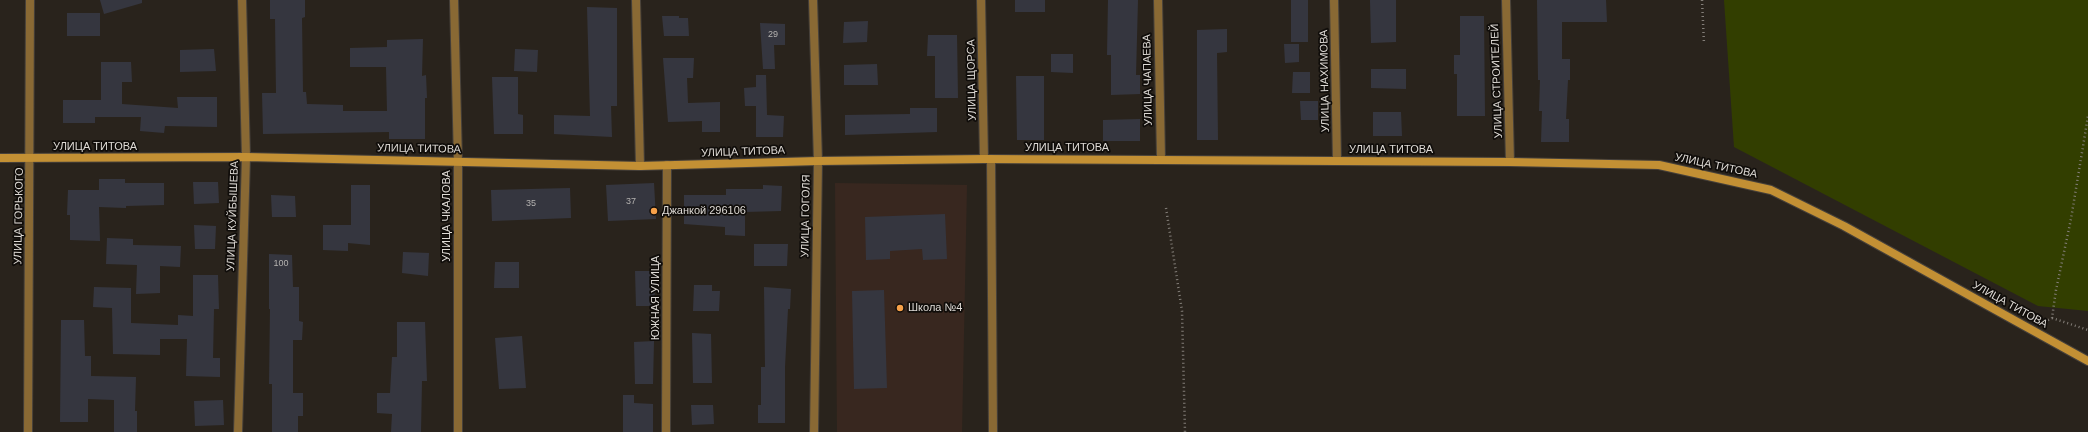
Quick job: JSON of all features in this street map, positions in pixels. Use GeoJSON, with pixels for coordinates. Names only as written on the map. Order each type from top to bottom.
{"type":"FeatureCollection","features":[{"type":"Feature","properties":{"kind":"main road","name":"УЛИЦА ТИТОВА"},"geometry":{"type":"LineString","coordinates":[[0,158],[246,157],[640,166],[818,161],[987,159],[1510,162],[1659,165],[1771,190],[1844,226],[2088,361]]}},
{"type":"Feature","properties":{"kind":"street","name":"УЛИЦА ГОРЬКОГО"},"geometry":{"type":"LineString","coordinates":[[28,432],[30,0]]}},
{"type":"Feature","properties":{"kind":"street","name":"УЛИЦА КУЙБЫШЕВА"},"geometry":{"type":"LineString","coordinates":[[238,432],[246,157],[242,0]]}},
{"type":"Feature","properties":{"kind":"street","name":"УЛИЦА ЧКАЛОВА"},"geometry":{"type":"LineString","coordinates":[[454,0],[458,161],[458,432]]}},
{"type":"Feature","properties":{"kind":"street"},"geometry":{"type":"LineString","coordinates":[[636,0],[640,166]]}},
{"type":"Feature","properties":{"kind":"street","name":"УЛИЦА ГОГОЛЯ"},"geometry":{"type":"LineString","coordinates":[[813,0],[818,161],[814,432]]}},
{"type":"Feature","properties":{"kind":"street","name":"УЛИЦА ЩОРСА"},"geometry":{"type":"LineString","coordinates":[[981,0],[987,159],[993,432]]}},
{"type":"Feature","properties":{"kind":"street","name":"УЛИЦА ЧАПАЕВА"},"geometry":{"type":"LineString","coordinates":[[1158,0],[1161,159]]}},
{"type":"Feature","properties":{"kind":"street","name":"УЛИЦА НАХИМОВА"},"geometry":{"type":"LineString","coordinates":[[1334,0],[1337,161]]}},
{"type":"Feature","properties":{"kind":"street","name":"УЛИЦА СТРОИТЕЛЕЙ"},"geometry":{"type":"LineString","coordinates":[[1506,0],[1510,162]]}},
{"type":"Feature","properties":{"kind":"street","name":"ЮЖНАЯ УЛИЦА"},"geometry":{"type":"LineString","coordinates":[[666,432],[667,165]]}},
{"type":"Feature","properties":{"kind":"path"},"geometry":{"type":"LineString","coordinates":[[1702,0],[1704,44]]}},
{"type":"Feature","properties":{"kind":"path"},"geometry":{"type":"LineString","coordinates":[[2052,318],[2056,290],[2071,219],[2088,116]]}},
{"type":"Feature","properties":{"kind":"path"},"geometry":{"type":"LineString","coordinates":[[1166,208],[1182,310],[1185,432]]}},
{"type":"Feature","properties":{"kind":"path"},"geometry":{"type":"LineString","coordinates":[[2031,330],[2052,318],[2088,330]]}},
{"type":"Feature","properties":{"kind":"shaded area","name":"Школа №4"},"geometry":{"type":"Polygon","coordinates":[[[835,183],[967,185],[962,432],[837,432],[835,183]]]}},
{"type":"Feature","properties":{"kind":"green space"},"geometry":{"type":"Polygon","coordinates":[[[1724,0],[2088,0],[2088,311],[2038,306],[1734,147],[1724,0]]]}},
{"type":"Feature","properties":{"kind":"building"},"geometry":{"type":"Polygon","coordinates":[[[100,0],[142,0],[142,3],[104,14],[100,0]]]}},
{"type":"Feature","properties":{"kind":"building"},"geometry":{"type":"Polygon","coordinates":[[[270,0],[305,0],[305,17],[302,18],[303,92],[306,92],[307,104],[343,105],[343,111],[387,111],[386,67],[350,67],[350,48],[387,47],[387,40],[423,39],[422,76],[426,75],[427,98],[425,98],[425,139],[389,139],[389,132],[263,134],[262,93],[276,93],[275,19],[270,19],[270,0]]]}},
{"type":"Feature","properties":{"kind":"building"},"geometry":{"type":"Polygon","coordinates":[[[1015,0],[1045,0],[1045,12],[1015,12],[1015,0]]]}},
{"type":"Feature","properties":{"kind":"building"},"geometry":{"type":"Polygon","coordinates":[[[1108,0],[1138,0],[1136,75],[1140,75],[1140,94],[1111,95],[1111,55],[1107,55],[1108,0]]]}},
{"type":"Feature","properties":{"kind":"building"},"geometry":{"type":"Polygon","coordinates":[[[1291,0],[1308,0],[1308,42],[1291,42],[1291,0]]]}},
{"type":"Feature","properties":{"kind":"building"},"geometry":{"type":"Polygon","coordinates":[[[1370,0],[1396,0],[1396,42],[1371,43],[1370,0]]]}},
{"type":"Feature","properties":{"kind":"building"},"geometry":{"type":"Polygon","coordinates":[[[1537,0],[1606,0],[1607,22],[1562,22],[1562,59],[1570,59],[1570,80],[1568,80],[1566,119],[1569,119],[1569,142],[1541,142],[1542,111],[1539,111],[1540,80],[1538,80],[1537,0]]]}},
{"type":"Feature","properties":{"kind":"building"},"geometry":{"type":"Polygon","coordinates":[[[587,7],[617,8],[617,106],[611,106],[612,137],[554,134],[554,115],[590,116],[587,7]]]}},
{"type":"Feature","properties":{"kind":"building"},"geometry":{"type":"Polygon","coordinates":[[[67,13],[100,13],[100,36],[67,36],[67,13]]]}},
{"type":"Feature","properties":{"kind":"building"},"geometry":{"type":"Polygon","coordinates":[[[662,16],[679,16],[679,18],[688,18],[689,36],[664,36],[662,16]]]}},
{"type":"Feature","properties":{"kind":"building"},"geometry":{"type":"Polygon","coordinates":[[[1460,16],[1484,16],[1485,116],[1457,116],[1457,74],[1454,74],[1454,55],[1460,55],[1460,16]]]}},
{"type":"Feature","properties":{"kind":"building"},"geometry":{"type":"Polygon","coordinates":[[[868,21],[867,42],[843,43],[844,22],[868,21]]]}},
{"type":"Feature","properties":{"kind":"building"},"geometry":{"type":"Polygon","coordinates":[[[760,23],[785,24],[785,45],[774,45],[775,69],[763,69],[760,23]]]}},
{"type":"Feature","properties":{"kind":"building"},"geometry":{"type":"Polygon","coordinates":[[[1227,29],[1227,52],[1217,53],[1218,140],[1197,140],[1197,30],[1227,29]]]}},
{"type":"Feature","properties":{"kind":"building"},"geometry":{"type":"Polygon","coordinates":[[[928,35],[957,35],[958,98],[935,98],[935,56],[927,56],[928,35]]]}},
{"type":"Feature","properties":{"kind":"building"},"geometry":{"type":"Polygon","coordinates":[[[1284,44],[1299,44],[1299,62],[1285,63],[1284,44]]]}},
{"type":"Feature","properties":{"kind":"building"},"geometry":{"type":"Polygon","coordinates":[[[214,49],[216,71],[180,72],[180,50],[214,49]]]}},
{"type":"Feature","properties":{"kind":"building"},"geometry":{"type":"Polygon","coordinates":[[[515,49],[538,50],[537,72],[514,71],[515,49]]]}},
{"type":"Feature","properties":{"kind":"building"},"geometry":{"type":"Polygon","coordinates":[[[1051,54],[1073,54],[1073,73],[1051,72],[1051,54]]]}},
{"type":"Feature","properties":{"kind":"building"},"geometry":{"type":"Polygon","coordinates":[[[663,58],[694,58],[693,78],[687,78],[688,103],[720,102],[720,132],[702,132],[702,121],[668,122],[663,58]]]}},
{"type":"Feature","properties":{"kind":"building"},"geometry":{"type":"Polygon","coordinates":[[[101,62],[131,62],[132,82],[122,82],[122,104],[178,108],[177,97],[217,97],[217,127],[165,126],[164,133],[140,131],[141,117],[95,117],[95,123],[63,123],[63,100],[101,100],[101,62]]]}},
{"type":"Feature","properties":{"kind":"building"},"geometry":{"type":"Polygon","coordinates":[[[877,64],[878,85],[844,85],[844,65],[877,64]]]}},
{"type":"Feature","properties":{"kind":"building"},"geometry":{"type":"Polygon","coordinates":[[[1371,69],[1406,69],[1406,89],[1371,88],[1371,69]]]}},
{"type":"Feature","properties":{"kind":"building"},"geometry":{"type":"Polygon","coordinates":[[[1293,72],[1310,72],[1310,93],[1292,93],[1293,72]]]}},
{"type":"Feature","properties":{"kind":"building"},"geometry":{"type":"Polygon","coordinates":[[[756,75],[766,75],[767,115],[784,116],[783,137],[756,137],[756,106],[745,106],[744,88],[756,87],[756,75]]]}},
{"type":"Feature","properties":{"kind":"building"},"geometry":{"type":"Polygon","coordinates":[[[1016,76],[1044,76],[1044,140],[1017,140],[1016,76]]]}},
{"type":"Feature","properties":{"kind":"building"},"geometry":{"type":"Polygon","coordinates":[[[492,77],[518,77],[518,114],[523,115],[523,134],[494,134],[492,77]]]}},
{"type":"Feature","properties":{"kind":"building"},"geometry":{"type":"Polygon","coordinates":[[[1300,101],[1318,101],[1318,120],[1301,120],[1300,101]]]}},
{"type":"Feature","properties":{"kind":"building"},"geometry":{"type":"Polygon","coordinates":[[[910,108],[937,108],[937,132],[845,135],[845,115],[910,114],[910,108]]]}},
{"type":"Feature","properties":{"kind":"building"},"geometry":{"type":"Polygon","coordinates":[[[1373,112],[1401,112],[1402,136],[1373,136],[1373,112]]]}},
{"type":"Feature","properties":{"kind":"building"},"geometry":{"type":"Polygon","coordinates":[[[1140,119],[1140,141],[1103,141],[1103,120],[1140,119]]]}},
{"type":"Feature","properties":{"kind":"building"},"geometry":{"type":"Polygon","coordinates":[[[99,179],[125,179],[125,183],[164,183],[164,205],[126,206],[126,208],[99,207],[100,241],[70,240],[70,215],[67,215],[68,190],[99,190],[99,179]]]}},
{"type":"Feature","properties":{"kind":"building"},"geometry":{"type":"Polygon","coordinates":[[[193,182],[218,182],[219,203],[194,204],[193,182]]]}},
{"type":"Feature","properties":{"kind":"building"},"geometry":{"type":"Polygon","coordinates":[[[654,183],[656,219],[608,221],[606,185],[654,183]]]}},
{"type":"Feature","properties":{"kind":"building"},"geometry":{"type":"Polygon","coordinates":[[[351,185],[370,185],[370,245],[348,243],[348,251],[323,250],[323,225],[351,225],[351,185]]]}},
{"type":"Feature","properties":{"kind":"building"},"geometry":{"type":"Polygon","coordinates":[[[763,185],[782,186],[781,211],[745,212],[745,236],[725,235],[725,227],[684,224],[684,195],[726,195],[726,189],[763,189],[763,185]]]}},
{"type":"Feature","properties":{"kind":"building"},"geometry":{"type":"Polygon","coordinates":[[[570,188],[571,218],[492,221],[491,190],[570,188]]]}},
{"type":"Feature","properties":{"kind":"building"},"geometry":{"type":"Polygon","coordinates":[[[271,195],[295,196],[296,217],[272,217],[271,195]]]}},
{"type":"Feature","properties":{"kind":"building"},"geometry":{"type":"Polygon","coordinates":[[[945,214],[947,259],[923,260],[922,249],[890,251],[890,259],[866,260],[865,217],[945,214]]]}},
{"type":"Feature","properties":{"kind":"building"},"geometry":{"type":"Polygon","coordinates":[[[194,225],[216,226],[215,249],[195,249],[194,225]]]}},
{"type":"Feature","properties":{"kind":"building"},"geometry":{"type":"Polygon","coordinates":[[[107,238],[133,239],[133,245],[181,246],[180,267],[160,266],[160,293],[136,294],[137,265],[106,264],[107,238]]]}},
{"type":"Feature","properties":{"kind":"building"},"geometry":{"type":"Polygon","coordinates":[[[754,244],[788,244],[787,266],[754,266],[754,244]]]}},
{"type":"Feature","properties":{"kind":"building"},"geometry":{"type":"Polygon","coordinates":[[[403,252],[429,253],[428,276],[402,273],[403,252]]]}},
{"type":"Feature","properties":{"kind":"building"},"geometry":{"type":"Polygon","coordinates":[[[269,254],[292,255],[293,287],[299,287],[299,321],[303,322],[302,340],[293,340],[293,393],[303,393],[303,416],[298,416],[298,432],[272,432],[272,384],[269,384],[269,254]]]}},
{"type":"Feature","properties":{"kind":"building"},"geometry":{"type":"Polygon","coordinates":[[[495,262],[519,262],[519,288],[494,288],[495,262]]]}},
{"type":"Feature","properties":{"kind":"building"},"geometry":{"type":"Polygon","coordinates":[[[635,271],[654,271],[655,306],[636,306],[635,271]]]}},
{"type":"Feature","properties":{"kind":"building"},"geometry":{"type":"Polygon","coordinates":[[[193,275],[218,275],[219,309],[214,309],[213,358],[220,358],[220,377],[186,376],[187,339],[160,339],[160,355],[113,354],[112,308],[93,307],[94,287],[131,288],[131,323],[178,325],[178,315],[193,316],[193,275]]]}},
{"type":"Feature","properties":{"kind":"building"},"geometry":{"type":"Polygon","coordinates":[[[694,285],[712,285],[712,291],[720,291],[719,311],[693,311],[694,285]]]}},
{"type":"Feature","properties":{"kind":"building"},"geometry":{"type":"Polygon","coordinates":[[[764,287],[791,289],[790,309],[788,309],[785,367],[785,423],[758,423],[758,405],[761,405],[761,367],[765,367],[764,287]]]}},
{"type":"Feature","properties":{"kind":"building"},"geometry":{"type":"Polygon","coordinates":[[[884,290],[887,388],[854,389],[852,291],[884,290]]]}},
{"type":"Feature","properties":{"kind":"building"},"geometry":{"type":"Polygon","coordinates":[[[61,320],[84,320],[85,356],[91,356],[91,376],[136,377],[135,411],[137,411],[137,432],[114,432],[114,400],[88,399],[88,422],[60,422],[61,320]]]}},
{"type":"Feature","properties":{"kind":"building"},"geometry":{"type":"Polygon","coordinates":[[[397,322],[425,322],[427,381],[422,381],[421,432],[391,432],[392,414],[377,413],[377,393],[390,393],[392,357],[397,357],[397,322]]]}},
{"type":"Feature","properties":{"kind":"building"},"geometry":{"type":"Polygon","coordinates":[[[692,333],[711,334],[712,383],[693,383],[692,333]]]}},
{"type":"Feature","properties":{"kind":"building"},"geometry":{"type":"Polygon","coordinates":[[[522,336],[526,388],[499,389],[495,338],[522,336]]]}},
{"type":"Feature","properties":{"kind":"building"},"geometry":{"type":"Polygon","coordinates":[[[654,341],[653,384],[635,384],[634,342],[654,341]]]}},
{"type":"Feature","properties":{"kind":"building"},"geometry":{"type":"Polygon","coordinates":[[[623,395],[634,395],[634,403],[653,404],[653,432],[623,432],[623,395]]]}},
{"type":"Feature","properties":{"kind":"building"},"geometry":{"type":"Polygon","coordinates":[[[223,400],[224,425],[195,426],[194,401],[223,400]]]}},
{"type":"Feature","properties":{"kind":"building"},"geometry":{"type":"Polygon","coordinates":[[[691,405],[713,405],[714,424],[692,425],[691,405]]]}},
{"type":"Feature","properties":{"kind":"place","name":"Джанкой 296106"},"geometry":{"type":"Point","coordinates":[654,211]}},
{"type":"Feature","properties":{"kind":"place","name":"Школа №4"},"geometry":{"type":"Point","coordinates":[900,308]}}]}
